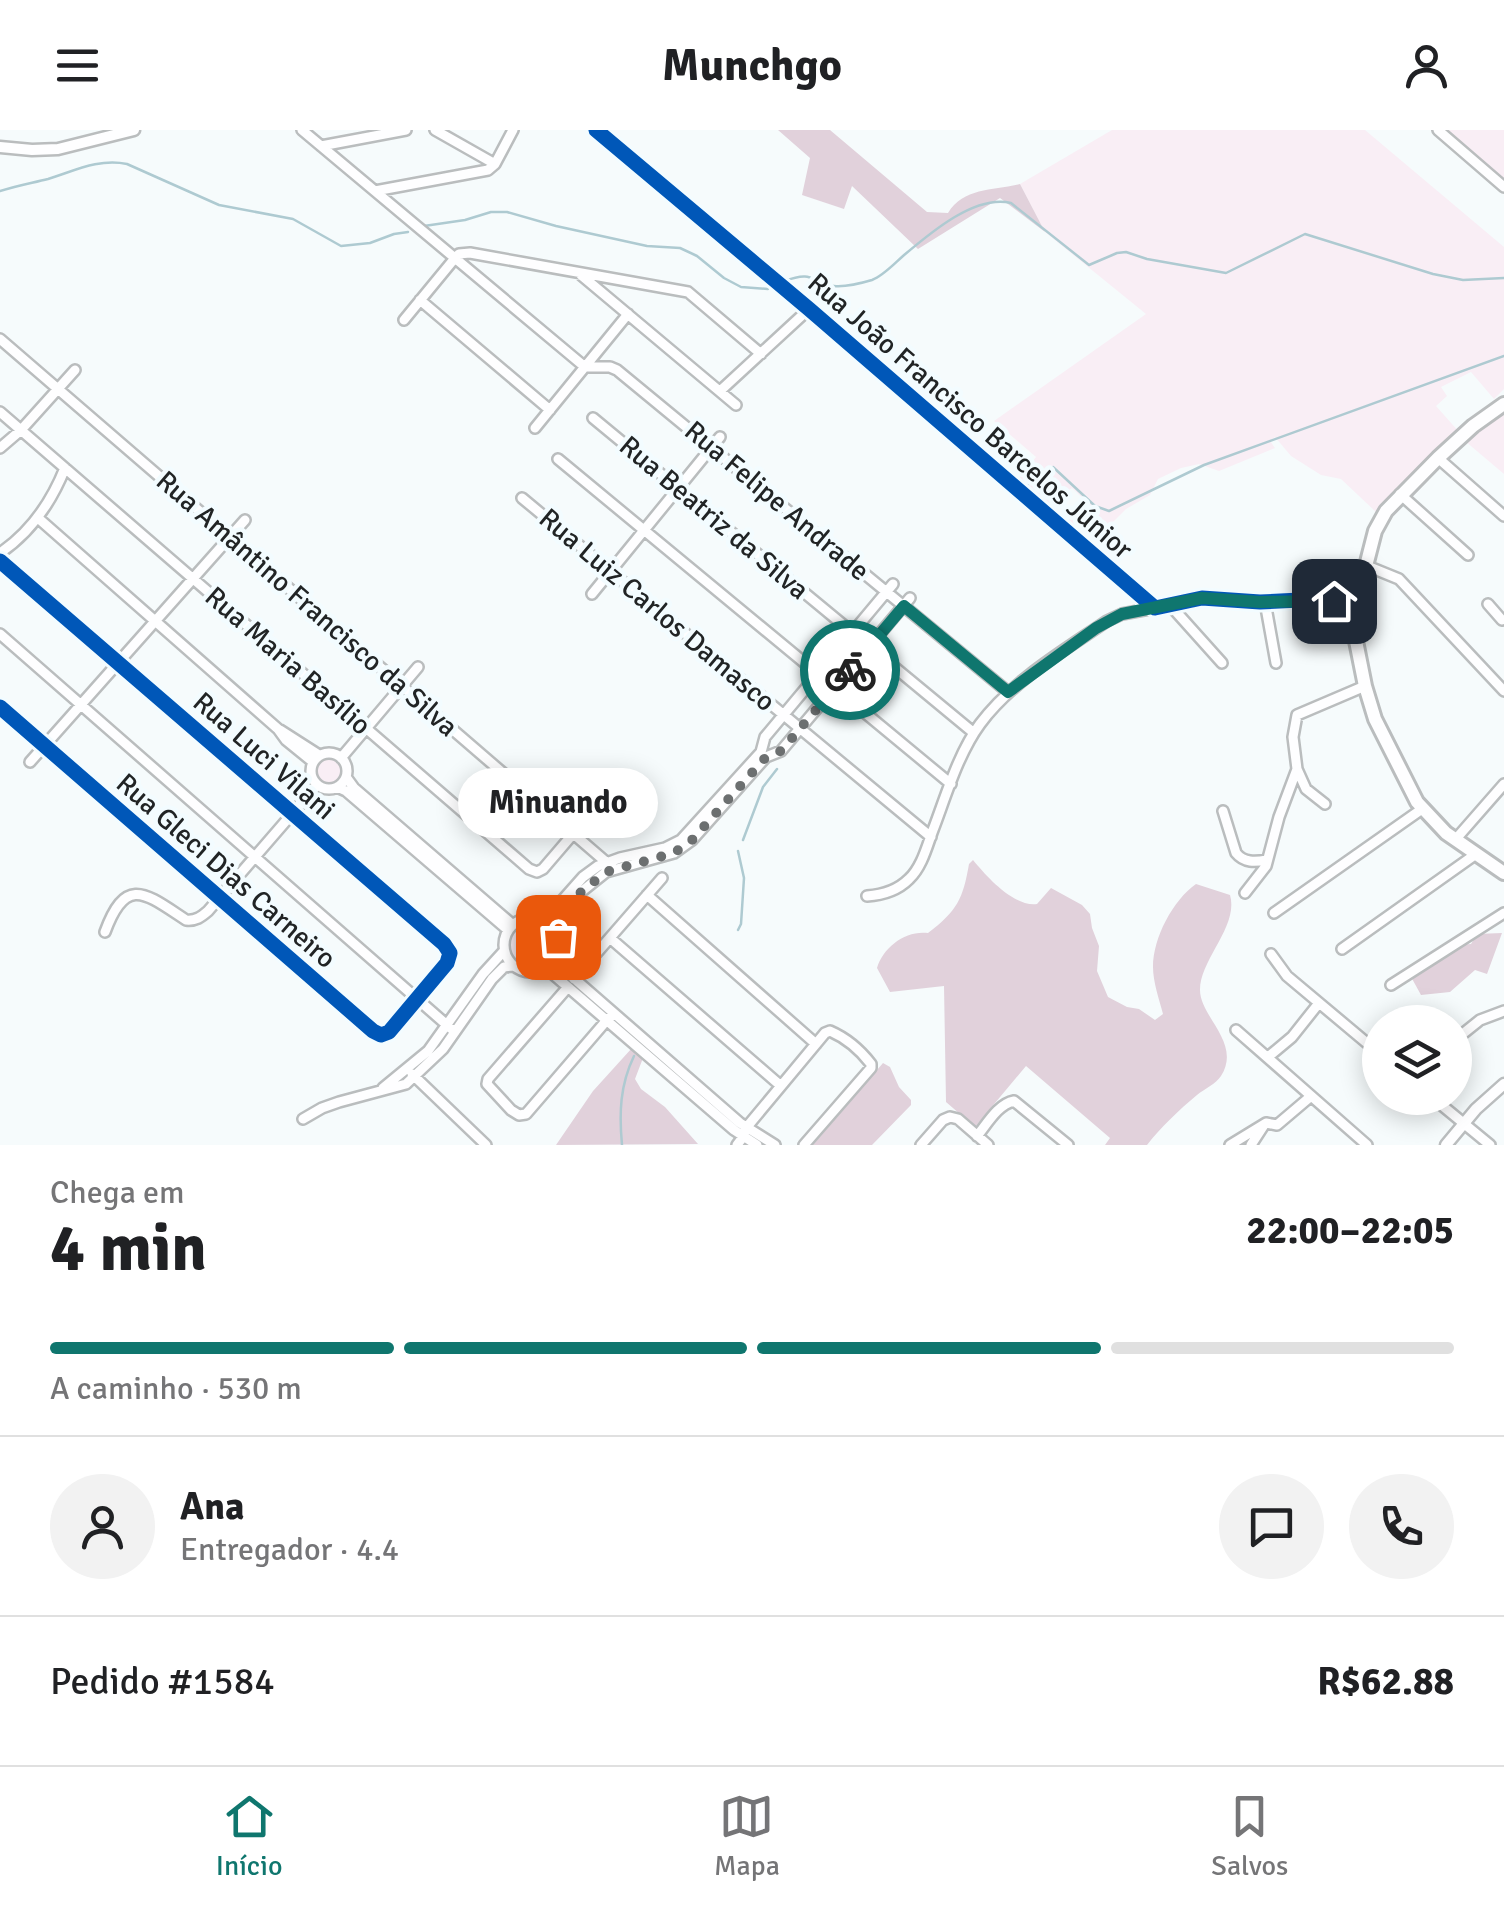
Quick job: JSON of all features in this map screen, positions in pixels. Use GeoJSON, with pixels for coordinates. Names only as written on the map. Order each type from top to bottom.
{"type":"FeatureCollection","features":[{"type":"Feature","properties":{"kind":"main road"},"geometry":{"type":"LineString","coordinates":[[1502,407],[1473,426],[1438,458],[1400,494],[1378,524],[1353,626],[1378,726],[1422,809],[1455,840],[1504,873]]}},
{"type":"Feature","properties":{"kind":"street"},"geometry":{"type":"LineString","coordinates":[[0,147],[58,150],[134,130]]}},
{"type":"Feature","properties":{"kind":"street"},"geometry":{"type":"LineString","coordinates":[[302,130],[584,367]]}},
{"type":"Feature","properties":{"kind":"street"},"geometry":{"type":"LineString","coordinates":[[321,146],[406,130]]}},
{"type":"Feature","properties":{"kind":"street"},"geometry":{"type":"LineString","coordinates":[[435,130],[495,164]]}},
{"type":"Feature","properties":{"kind":"street"},"geometry":{"type":"LineString","coordinates":[[375,191],[488,170],[513,130]]}},
{"type":"Feature","properties":{"kind":"street"},"geometry":{"type":"LineString","coordinates":[[1438,130],[1504,187]]}},
{"type":"Feature","properties":{"kind":"street","name":"Rua João Francisco Barcelos Júnior"},"geometry":{"type":"LineString","coordinates":[[600,131],[1155,608]]}},
{"type":"Feature","properties":{"kind":"street"},"geometry":{"type":"LineString","coordinates":[[404,320],[454,258],[470,252],[688,292],[760,354]]}},
{"type":"Feature","properties":{"kind":"street"},"geometry":{"type":"LineString","coordinates":[[578,272],[736,405]]}},
{"type":"Feature","properties":{"kind":"street"},"geometry":{"type":"LineString","coordinates":[[602,292],[607,282],[614,279]]}},
{"type":"Feature","properties":{"kind":"street"},"geometry":{"type":"LineString","coordinates":[[420,300],[550,410]]}},
{"type":"Feature","properties":{"kind":"street"},"geometry":{"type":"LineString","coordinates":[[720,391],[809,309]]}},
{"type":"Feature","properties":{"kind":"street"},"geometry":{"type":"LineString","coordinates":[[535,428],[628,314]]}},
{"type":"Feature","properties":{"kind":"street","name":"Rua Amântino Francisco da Silva"},"geometry":{"type":"LineString","coordinates":[[0,340],[610,865]]}},
{"type":"Feature","properties":{"kind":"street","name":"Rua Felipe Andrade"},"geometry":{"type":"LineString","coordinates":[[584,367],[617,370],[890,588],[1008,692]]}},
{"type":"Feature","properties":{"kind":"street"},"geometry":{"type":"LineString","coordinates":[[0,448],[76,370]]}},
{"type":"Feature","properties":{"kind":"street","name":"Rua Maria Basílio"},"geometry":{"type":"LineString","coordinates":[[0,412],[533,872],[544,869],[573,834]]}},
{"type":"Feature","properties":{"kind":"street","name":"Rua Beatriz da Silva"},"geometry":{"type":"LineString","coordinates":[[594,418],[974,733]]}},
{"type":"Feature","properties":{"kind":"street"},"geometry":{"type":"LineString","coordinates":[[592,594],[720,438]]}},
{"type":"Feature","properties":{"kind":"street"},"geometry":{"type":"LineString","coordinates":[[1438,458],[1504,516]]}},
{"type":"Feature","properties":{"kind":"street"},"geometry":{"type":"LineString","coordinates":[[558,459],[951,784]]}},
{"type":"Feature","properties":{"kind":"street"},"geometry":{"type":"LineString","coordinates":[[0,557],[38,518],[54,495],[65,468]]}},
{"type":"Feature","properties":{"kind":"street"},"geometry":{"type":"LineString","coordinates":[[1400,494],[1468,555]]}},
{"type":"Feature","properties":{"kind":"street","name":"Rua Luiz Carlos Damasco"},"geometry":{"type":"LineString","coordinates":[[522,498],[931,836]]}},
{"type":"Feature","properties":{"kind":"street"},"geometry":{"type":"LineString","coordinates":[[38,518],[316,759]]}},
{"type":"Feature","properties":{"kind":"street"},"geometry":{"type":"LineString","coordinates":[[30,762],[245,520]]}},
{"type":"Feature","properties":{"kind":"street","name":"Rua Luci Vilani"},"geometry":{"type":"LineString","coordinates":[[0,557],[448,948],[447,963],[418,999]]}},
{"type":"Feature","properties":{"kind":"street"},"geometry":{"type":"LineString","coordinates":[[1367,566],[1388,573],[1405,585],[1504,691]]}},
{"type":"Feature","properties":{"kind":"street"},"geometry":{"type":"LineString","coordinates":[[544,921],[583,878],[681,840],[764,755],[766,737],[890,588]]}},
{"type":"Feature","properties":{"kind":"street"},"geometry":{"type":"LineString","coordinates":[[867,896],[891,891],[912,876],[974,733],[1008,692],[1106,621],[1122,614],[1202,598],[1328,600],[1354,613]]}},
{"type":"Feature","properties":{"kind":"street"},"geometry":{"type":"LineString","coordinates":[[764,755],[778,754],[907,602]]}},
{"type":"Feature","properties":{"kind":"street"},"geometry":{"type":"LineString","coordinates":[[1265,602],[1276,663]]}},
{"type":"Feature","properties":{"kind":"street"},"geometry":{"type":"LineString","coordinates":[[1488,604],[1503,620]]}},
{"type":"Feature","properties":{"kind":"street"},"geometry":{"type":"LineString","coordinates":[[1170,605],[1222,663]]}},
{"type":"Feature","properties":{"kind":"street"},"geometry":{"type":"LineString","coordinates":[[0,634],[451,1028]]}},
{"type":"Feature","properties":{"kind":"street"},"geometry":{"type":"LineString","coordinates":[[341,758],[418,667]]}},
{"type":"Feature","properties":{"kind":"street"},"geometry":{"type":"LineString","coordinates":[[1325,804],[1306,789],[1297,769],[1293,737],[1298,715],[1365,686]]}},
{"type":"Feature","properties":{"kind":"street","name":"Rua Gleci Dias Carneiro"},"geometry":{"type":"LineString","coordinates":[[0,707],[378,1034],[389,1032],[418,999]]}},
{"type":"Feature","properties":{"kind":"street"},"geometry":{"type":"LineString","coordinates":[[330,753],[341,758],[351,784],[510,928],[346,791],[317,784],[311,774],[316,759],[330,753]]}},
{"type":"Feature","properties":{"kind":"street"},"geometry":{"type":"LineString","coordinates":[[1244,893],[1261,874],[1267,860],[1297,769]]}},
{"type":"Feature","properties":{"kind":"street"},"geometry":{"type":"LineString","coordinates":[[337,787],[346,777]]}},
{"type":"Feature","properties":{"kind":"street"},"geometry":{"type":"LineString","coordinates":[[105,932],[112,912],[132,893],[141,894],[186,920],[193,921],[208,911],[317,784]]}},
{"type":"Feature","properties":{"kind":"street"},"geometry":{"type":"LineString","coordinates":[[1455,840],[1504,784]]}},
{"type":"Feature","properties":{"kind":"street"},"geometry":{"type":"LineString","coordinates":[[1274,913],[1422,809]]}},
{"type":"Feature","properties":{"kind":"street"},"geometry":{"type":"LineString","coordinates":[[1223,811],[1240,858],[1267,860]]}},
{"type":"Feature","properties":{"kind":"street"},"geometry":{"type":"LineString","coordinates":[[1373,920],[1474,853]]}},
{"type":"Feature","properties":{"kind":"street"},"geometry":{"type":"LineString","coordinates":[[1342,949],[1474,853]]}},
{"type":"Feature","properties":{"kind":"street"},"geometry":{"type":"LineString","coordinates":[[554,930],[581,892],[610,865]]}},
{"type":"Feature","properties":{"kind":"street"},"geometry":{"type":"LineString","coordinates":[[610,1017],[522,1116],[487,1084],[662,878]]}},
{"type":"Feature","properties":{"kind":"street"},"geometry":{"type":"LineString","coordinates":[[647,895],[816,1044]]}},
{"type":"Feature","properties":{"kind":"street"},"geometry":{"type":"LineString","coordinates":[[1391,985],[1504,914]]}},
{"type":"Feature","properties":{"kind":"street"},"geometry":{"type":"LineString","coordinates":[[451,1028],[504,967],[540,972],[550,965],[559,945],[554,930],[544,921],[531,918],[510,928],[504,950],[513,966]]}},
{"type":"Feature","properties":{"kind":"street"},"geometry":{"type":"LineString","coordinates":[[610,938],[781,1086]]}},
{"type":"Feature","properties":{"kind":"street"},"geometry":{"type":"LineString","coordinates":[[302,1119],[322,1108],[401,1086],[411,1073],[436,1056],[483,974],[504,950]]}},
{"type":"Feature","properties":{"kind":"street"},"geometry":{"type":"LineString","coordinates":[[1271,954],[1287,976],[1362,1039]]}},
{"type":"Feature","properties":{"kind":"street"},"geometry":{"type":"LineString","coordinates":[[550,965],[742,1137],[757,1145]]}},
{"type":"Feature","properties":{"kind":"street"},"geometry":{"type":"LineString","coordinates":[[1268,1057],[1292,1037],[1319,1003]]}},
{"type":"Feature","properties":{"kind":"street"},"geometry":{"type":"LineString","coordinates":[[1472,1026],[1504,1011]]}},
{"type":"Feature","properties":{"kind":"street"},"geometry":{"type":"LineString","coordinates":[[1236,1030],[1368,1145]]}},
{"type":"Feature","properties":{"kind":"street"},"geometry":{"type":"LineString","coordinates":[[742,1137],[830,1031],[871,1064],[804,1145]]}},
{"type":"Feature","properties":{"kind":"street"},"geometry":{"type":"LineString","coordinates":[[411,1073],[486,1145]]}},
{"type":"Feature","properties":{"kind":"street"},"geometry":{"type":"LineString","coordinates":[[1446,1145],[1504,1084]]}},
{"type":"Feature","properties":{"kind":"street"},"geometry":{"type":"LineString","coordinates":[[1230,1145],[1266,1123],[1278,1125],[1310,1097]]}},
{"type":"Feature","properties":{"kind":"street"},"geometry":{"type":"LineString","coordinates":[[977,1136],[1002,1106],[1014,1101],[1068,1145]]}},
{"type":"Feature","properties":{"kind":"street"},"geometry":{"type":"LineString","coordinates":[[1454,1115],[1490,1145]]}},
{"type":"Feature","properties":{"kind":"street"},"geometry":{"type":"LineString","coordinates":[[922,1145],[942,1120],[950,1117],[958,1119],[988,1145]]}},
{"type":"Feature","properties":{"kind":"street"},"geometry":{"type":"LineString","coordinates":[[1252,1145],[1266,1123]]}},
{"type":"Feature","properties":{"kind":"street"},"geometry":{"type":"LineString","coordinates":[[742,1137],[775,1145]]}},
{"type":"Feature","properties":{"kind":"shaded area"},"geometry":{"type":"Polygon","coordinates":[[[778,130],[830,130],[927,212],[948,213],[971,194],[1020,184],[1045,232],[1000,198],[918,249],[852,186],[844,209],[802,195],[810,158],[778,130]]]}},
{"type":"Feature","properties":{"kind":"shaded area"},"geometry":{"type":"Polygon","coordinates":[[[1112,130],[1365,130],[1504,247],[1504,389],[1494,399],[1471,372],[1441,387],[1447,396],[1436,406],[1460,433],[1376,512],[1341,479],[1321,475],[1291,456],[1275,437],[1270,441],[1275,448],[1219,471],[1199,464],[1181,468],[1158,479],[1150,495],[1114,521],[1101,528],[1086,522],[1071,532],[1062,524],[1090,505],[1072,488],[1043,507],[1014,483],[1036,457],[994,421],[1146,314],[1045,232],[1020,184],[1112,130]]]}},
{"type":"Feature","properties":{"kind":"shaded area"},"geometry":{"type":"Polygon","coordinates":[[[1442,130],[1504,130],[1504,183],[1442,130]]]}},
{"type":"Feature","properties":{"kind":"shaded area"},"geometry":{"type":"Polygon","coordinates":[[[1504,413],[1504,474],[1465,441],[1504,413]]]}},
{"type":"Feature","properties":{"kind":"shaded area"},"geometry":{"type":"Polygon","coordinates":[[[329,756],[339,760],[343,770],[339,780],[329,784],[319,780],[315,770],[319,760],[329,756]]]}},
{"type":"Feature","properties":{"kind":"shaded area"},"geometry":{"type":"Polygon","coordinates":[[[973,860],[1002,890],[1019,901],[1037,904],[1051,888],[1082,905],[1090,914],[1099,946],[1097,971],[1108,997],[1155,1020],[1163,1014],[1154,979],[1154,956],[1172,910],[1196,884],[1230,895],[1229,919],[1206,966],[1200,990],[1206,1010],[1224,1041],[1226,1064],[1219,1079],[1177,1113],[1147,1145],[1105,1145],[1110,1138],[1026,1066],[975,1127],[946,1102],[944,986],[890,992],[877,968],[884,953],[896,942],[912,934],[928,933],[946,918],[961,895],[973,860]]]}},
{"type":"Feature","properties":{"kind":"shaded area"},"geometry":{"type":"Polygon","coordinates":[[[531,922],[547,929],[554,945],[547,961],[531,968],[515,961],[508,945],[515,929],[531,922]]]}},
{"type":"Feature","properties":{"kind":"shaded area"},"geometry":{"type":"Polygon","coordinates":[[[1502,933],[1487,974],[1475,970],[1450,992],[1421,995],[1410,975],[1458,945],[1471,944],[1477,934],[1502,933]]]}},
{"type":"Feature","properties":{"kind":"shaded area"},"geometry":{"type":"Polygon","coordinates":[[[632,1048],[643,1058],[635,1079],[641,1089],[665,1107],[698,1144],[556,1145],[593,1091],[632,1048]]]}},
{"type":"Feature","properties":{"kind":"shaded area"},"geometry":{"type":"Polygon","coordinates":[[[883,1063],[890,1067],[911,1105],[872,1145],[813,1145],[883,1063]]]}},
{"type":"Feature","properties":{"kind":"waterway"},"geometry":{"type":"LineString","coordinates":[[0,191],[87,166],[127,164],[219,205],[293,219],[341,246],[408,232]]}},
{"type":"Feature","properties":{"kind":"waterway"},"geometry":{"type":"LineString","coordinates":[[784,281],[808,277],[838,286],[872,280],[953,218],[997,202],[1011,203],[1089,265],[1126,252],[1226,273],[1305,234],[1433,274],[1463,280],[1504,278]]}},
{"type":"Feature","properties":{"kind":"waterway"},"geometry":{"type":"LineString","coordinates":[[424,226],[507,212],[647,246],[680,248],[741,287],[768,289]]}},
{"type":"Feature","properties":{"kind":"waterway"},"geometry":{"type":"LineString","coordinates":[[1023,488],[1053,467],[1095,506],[1109,511],[1204,465],[1504,356]]}},
{"type":"Feature","properties":{"kind":"waterway"},"geometry":{"type":"LineString","coordinates":[[743,840],[763,787],[777,769]]}},
{"type":"Feature","properties":{"kind":"waterway"},"geometry":{"type":"LineString","coordinates":[[738,851],[744,878],[738,930]]}},
{"type":"Feature","properties":{"kind":"waterway"},"geometry":{"type":"LineString","coordinates":[[622,1145],[622,1099],[634,1056]]}},
{"type":"Feature","properties":{"kind":"cycle path"},"geometry":{"type":"LineString","coordinates":[[596,130],[1155,608],[1202,598],[1260,602],[1320,599],[1339,603],[1354,613]]}},
{"type":"Feature","properties":{"kind":"cycle path"},"geometry":{"type":"LineString","coordinates":[[0,561],[444,944],[450,953],[447,963],[389,1032],[381,1035],[373,1031],[0,707]]}},
{"type":"Feature","properties":{"kind":"way so far"},"geometry":{"type":"LineString","coordinates":[[558,937],[554,930],[590,883],[622,866],[674,853],[692,840],[766,757],[781,751],[850,670]]}},
{"type":"Feature","properties":{"kind":"place","name":"Minuando"},"geometry":{"type":"Point","coordinates":[558,937]}},
{"type":"Feature","properties":{"kind":"route"},"geometry":{"type":"LineString","coordinates":[[850,670],[904,606],[1008,692],[1106,621],[1122,614],[1202,598],[1334,601]]}}]}
